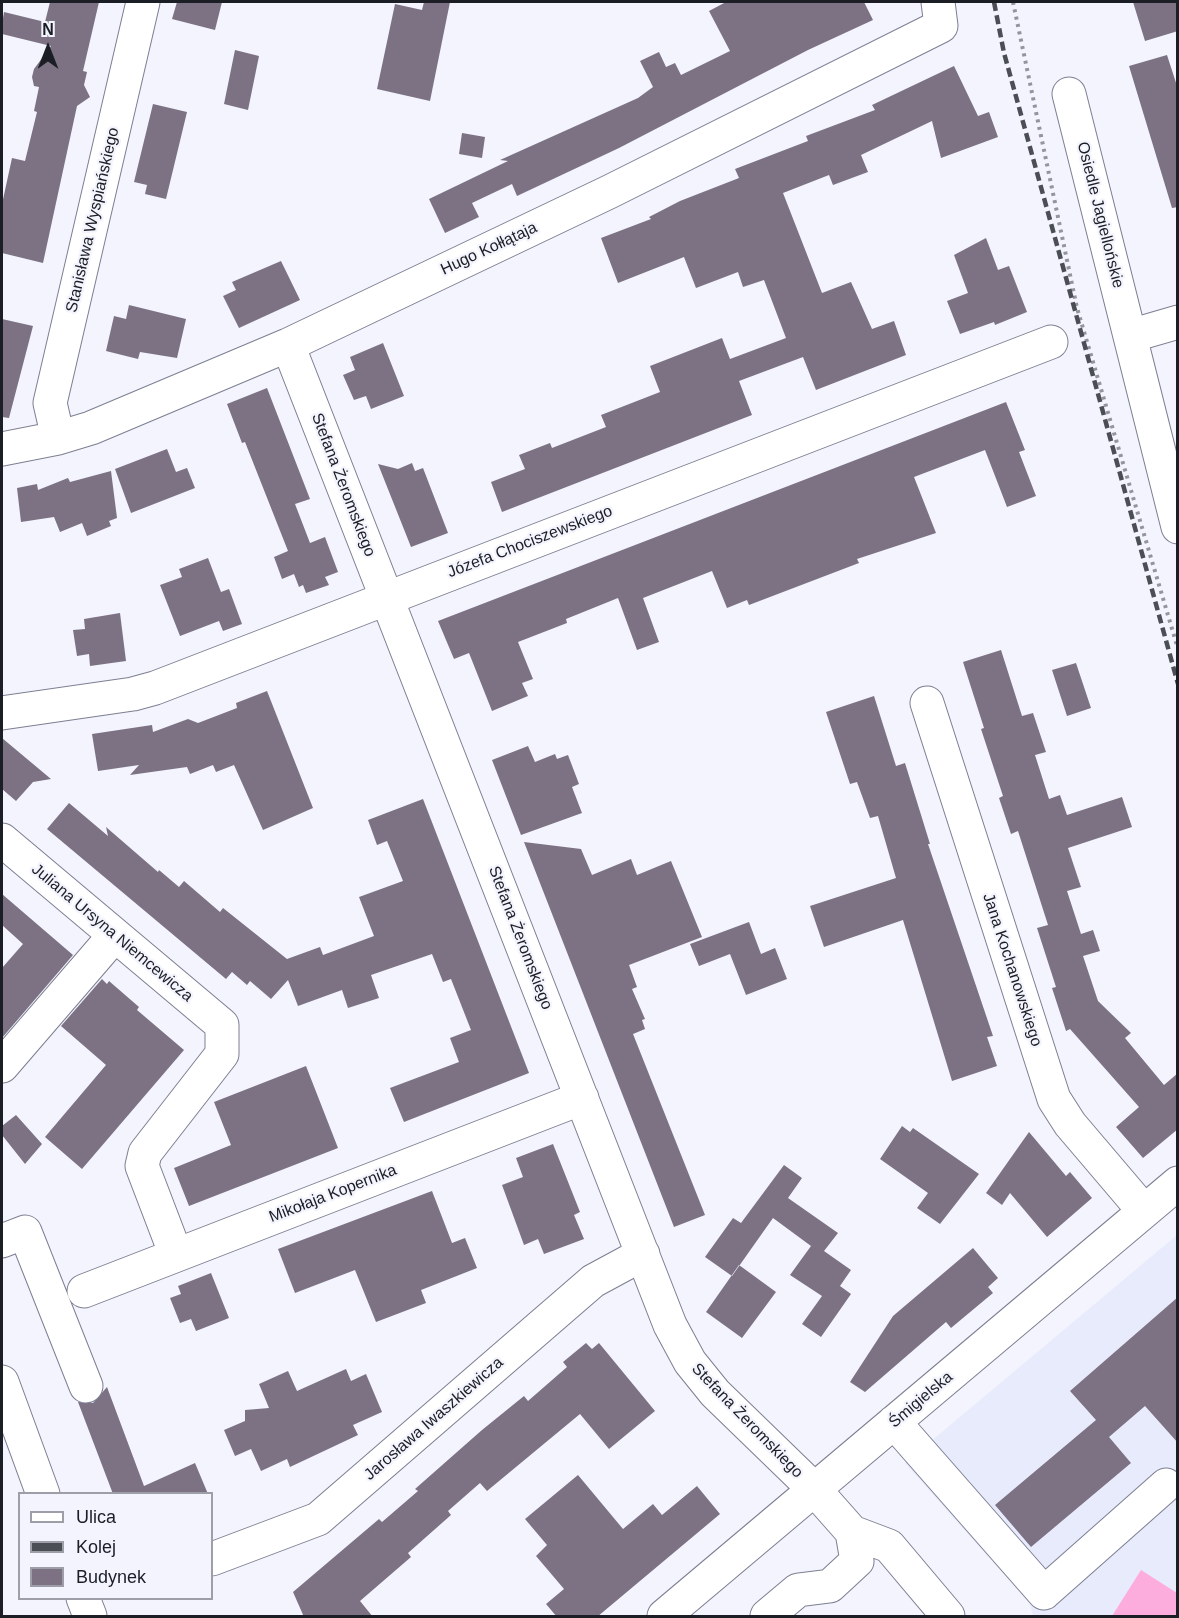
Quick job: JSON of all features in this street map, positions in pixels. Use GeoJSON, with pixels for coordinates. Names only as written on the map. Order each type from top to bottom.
{"type":"FeatureCollection","features":[{"type":"Feature","properties":{"kind":"street","name":"Stanisława Wyspiańskiego"},"geometry":{"type":"LineString","coordinates":[[58,438],[50,403],[143,2]]}},
{"type":"Feature","properties":{"kind":"street","name":"Hugo Kołłątaja"},"geometry":{"type":"LineString","coordinates":[[2,449],[58,438],[125,415],[288,345],[609,192],[940,14]]}},
{"type":"Feature","properties":{"kind":"street","name":"Osiedle Jagiellońskie"},"geometry":{"type":"LineString","coordinates":[[1069,94],[1178,527]]}},
{"type":"Feature","properties":{"kind":"street"},"geometry":{"type":"LineString","coordinates":[[1131,336],[1178,322]]}},
{"type":"Feature","properties":{"kind":"street","name":"Józefa Chociszewskiego"},"geometry":{"type":"LineString","coordinates":[[2,713],[133,694],[155,688],[1051,342]]}},
{"type":"Feature","properties":{"kind":"street","name":"Stefana Żeromskiego"},"geometry":{"type":"LineString","coordinates":[[288,345],[670,1325],[690,1362],[715,1393],[814,1490],[852,1532]]}},
{"type":"Feature","properties":{"kind":"street","name":"Jana Kochanowskiego"},"geometry":{"type":"LineString","coordinates":[[927,703],[1054,1099],[1070,1124],[1144,1211]]}},
{"type":"Feature","properties":{"kind":"street","name":"Juliana Ursyna Niemcewicza"},"geometry":{"type":"LineString","coordinates":[[2,840],[222,1025],[222,1054],[145,1153],[142,1166],[176,1255]]}},
{"type":"Feature","properties":{"kind":"street"},"geometry":{"type":"LineString","coordinates":[[2,1066],[114,936]]}},
{"type":"Feature","properties":{"kind":"street","name":"Mikołaja Kopernika"},"geometry":{"type":"LineString","coordinates":[[84,1291],[582,1098]]}},
{"type":"Feature","properties":{"kind":"street","name":"Śmigielska"},"geometry":{"type":"LineString","coordinates":[[664,1617],[1178,1183]]}},
{"type":"Feature","properties":{"kind":"street"},"geometry":{"type":"LineString","coordinates":[[2,1241],[25,1232],[86,1386]]}},
{"type":"Feature","properties":{"kind":"street","name":"Jarosława Iwaszkiewicza"},"geometry":{"type":"LineString","coordinates":[[213,1559],[318,1519],[592,1281],[642,1254]]}},
{"type":"Feature","properties":{"kind":"street"},"geometry":{"type":"LineString","coordinates":[[2,1382],[42,1492]]}},
{"type":"Feature","properties":{"kind":"street"},"geometry":{"type":"LineString","coordinates":[[894,1422],[1044,1593],[1166,1485]]}},
{"type":"Feature","properties":{"kind":"street"},"geometry":{"type":"LineString","coordinates":[[767,1617],[798,1590],[830,1586],[857,1561],[852,1532]]}},
{"type":"Feature","properties":{"kind":"street"},"geometry":{"type":"LineString","coordinates":[[852,1532],[889,1546],[948,1617]]}},
{"type":"Feature","properties":{"kind":"path"},"geometry":{"type":"LineString","coordinates":[[1013,2],[1077,308],[1178,649]]}},
{"type":"Feature","properties":{"kind":"shaded area"},"geometry":{"type":"Polygon","coordinates":[[[1177,1235],[1177,1616],[1033,1616],[1030,1604],[905,1463],[1177,1235]]]}},
{"type":"Feature","properties":{"kind":"shaded area"},"geometry":{"type":"Polygon","coordinates":[[[1141,1570],[1177,1593],[1177,1616],[1112,1616],[1141,1570]]]}},
{"type":"Feature","properties":{"kind":"building"},"geometry":{"type":"Polygon","coordinates":[[[50,2],[99,2],[83,71],[87,72],[84,85],[90,97],[77,106],[43,263],[2,253],[2,204],[12,158],[25,161],[37,112],[34,111],[39,87],[34,86],[32,77],[34,69],[51,46],[2,34],[2,24],[4,12],[45,22],[50,2]]]}},
{"type":"Feature","properties":{"kind":"building"},"geometry":{"type":"Polygon","coordinates":[[[177,2],[222,2],[215,30],[172,19],[177,2]]]}},
{"type":"Feature","properties":{"kind":"building"},"geometry":{"type":"Polygon","coordinates":[[[424,2],[450,2],[430,101],[377,89],[395,4],[422,10],[424,2]]]}},
{"type":"Feature","properties":{"kind":"building"},"geometry":{"type":"Polygon","coordinates":[[[726,2],[864,2],[873,20],[808,50],[619,148],[517,196],[512,184],[472,203],[479,217],[445,233],[429,199],[508,161],[500,160],[638,98],[653,87],[640,61],[659,52],[666,67],[675,63],[681,75],[730,51],[709,11],[726,2]]]}},
{"type":"Feature","properties":{"kind":"building"},"geometry":{"type":"Polygon","coordinates":[[[1133,2],[1178,2],[1178,31],[1145,41],[1133,2]]]}},
{"type":"Feature","properties":{"kind":"building"},"geometry":{"type":"Polygon","coordinates":[[[235,50],[259,56],[248,110],[224,104],[235,50]]]}},
{"type":"Feature","properties":{"kind":"building"},"geometry":{"type":"Polygon","coordinates":[[[1167,55],[1178,89],[1178,207],[1172,208],[1129,66],[1167,55]]]}},
{"type":"Feature","properties":{"kind":"building"},"geometry":{"type":"Polygon","coordinates":[[[954,66],[978,116],[989,112],[998,137],[941,158],[932,121],[861,155],[868,172],[833,185],[829,175],[783,193],[822,293],[851,282],[872,329],[894,321],[906,355],[816,390],[803,357],[739,381],[752,415],[502,512],[491,482],[525,469],[519,455],[550,443],[552,448],[606,427],[601,415],[660,392],[650,366],[722,338],[730,359],[786,338],[764,280],[743,287],[738,272],[696,288],[684,257],[618,283],[601,238],[651,219],[649,217],[680,201],[739,178],[735,169],[808,141],[806,136],[875,110],[872,105],[954,66]]]}},
{"type":"Feature","properties":{"kind":"building"},"geometry":{"type":"Polygon","coordinates":[[[153,104],[187,112],[166,199],[145,194],[147,185],[134,182],[153,104]]]}},
{"type":"Feature","properties":{"kind":"building"},"geometry":{"type":"Polygon","coordinates":[[[462,133],[485,137],[482,158],[459,154],[462,133]]]}},
{"type":"Feature","properties":{"kind":"building"},"geometry":{"type":"Polygon","coordinates":[[[986,238],[998,270],[1009,266],[1027,312],[995,325],[994,322],[960,334],[947,301],[968,293],[954,255],[986,238]]]}},
{"type":"Feature","properties":{"kind":"building"},"geometry":{"type":"Polygon","coordinates":[[[281,261],[300,300],[239,328],[223,296],[236,290],[232,282],[281,261]]]}},
{"type":"Feature","properties":{"kind":"building"},"geometry":{"type":"Polygon","coordinates":[[[129,305],[186,319],[177,358],[140,352],[138,359],[106,351],[114,316],[126,319],[129,305]]]}},
{"type":"Feature","properties":{"kind":"building"},"geometry":{"type":"Polygon","coordinates":[[[2,319],[33,326],[9,418],[2,417],[2,319]]]}},
{"type":"Feature","properties":{"kind":"building"},"geometry":{"type":"Polygon","coordinates":[[[383,343],[404,396],[371,409],[366,396],[354,400],[343,375],[355,370],[350,357],[383,343]]]}},
{"type":"Feature","properties":{"kind":"building"},"geometry":{"type":"Polygon","coordinates":[[[267,388],[310,499],[295,504],[310,543],[325,537],[338,572],[325,577],[329,585],[306,593],[303,585],[299,587],[294,574],[282,579],[274,557],[288,551],[245,442],[242,443],[227,404],[267,388]]]}},
{"type":"Feature","properties":{"kind":"building"},"geometry":{"type":"Polygon","coordinates":[[[1006,402],[1025,450],[1019,452],[1036,496],[1007,507],[985,450],[914,477],[936,533],[857,559],[859,563],[749,605],[747,600],[727,608],[712,571],[643,598],[659,642],[637,650],[618,598],[566,619],[567,623],[518,642],[533,679],[522,683],[528,696],[492,711],[469,653],[454,659],[438,621],[1006,402]]]}},
{"type":"Feature","properties":{"kind":"building"},"geometry":{"type":"Polygon","coordinates":[[[167,449],[176,472],[187,468],[195,488],[131,513],[115,469],[167,449]]]}},
{"type":"Feature","properties":{"kind":"building"},"geometry":{"type":"Polygon","coordinates":[[[412,463],[415,471],[423,468],[448,533],[411,547],[378,464],[398,469],[412,463]]]}},
{"type":"Feature","properties":{"kind":"building"},"geometry":{"type":"Polygon","coordinates":[[[111,471],[117,518],[109,521],[111,526],[87,536],[82,523],[60,532],[54,517],[21,522],[17,488],[37,484],[38,490],[68,478],[70,482],[111,471]]]}},
{"type":"Feature","properties":{"kind":"building"},"geometry":{"type":"Polygon","coordinates":[[[208,558],[221,592],[229,589],[242,624],[223,631],[219,621],[180,636],[160,585],[182,577],[179,569],[208,558]]]}},
{"type":"Feature","properties":{"kind":"building"},"geometry":{"type":"Polygon","coordinates":[[[120,613],[126,661],[90,666],[89,654],[77,656],[73,630],[85,629],[84,619],[120,613]]]}},
{"type":"Feature","properties":{"kind":"building"},"geometry":{"type":"Polygon","coordinates":[[[1001,650],[1022,716],[1033,713],[1046,752],[1035,755],[1049,799],[1060,795],[1067,815],[1122,797],[1132,827],[1068,848],[1081,887],[1067,891],[1081,934],[1093,930],[1100,951],[1083,956],[1098,1001],[1131,1033],[1125,1038],[1164,1085],[1178,1073],[1178,1129],[1143,1158],[1116,1127],[1139,1107],[1070,1029],[1066,1031],[1052,988],[1056,987],[1037,928],[1048,925],[1018,831],[1011,834],[999,798],[1003,796],[981,729],[984,728],[963,662],[1001,650]]]}},
{"type":"Feature","properties":{"kind":"building"},"geometry":{"type":"Polygon","coordinates":[[[1076,663],[1091,708],[1067,716],[1052,670],[1076,663]]]}},
{"type":"Feature","properties":{"kind":"building"},"geometry":{"type":"Polygon","coordinates":[[[267,691],[313,808],[263,830],[234,765],[216,772],[213,765],[190,774],[187,767],[130,775],[139,765],[98,771],[92,734],[152,725],[153,732],[188,719],[198,723],[237,708],[236,703],[267,691]]]}},
{"type":"Feature","properties":{"kind":"building"},"geometry":{"type":"Polygon","coordinates":[[[874,696],[896,766],[905,763],[930,844],[928,844],[993,1036],[987,1037],[997,1066],[952,1081],[903,920],[824,947],[810,906],[896,878],[878,816],[870,818],[857,782],[850,784],[826,712],[874,696]]]}},
{"type":"Feature","properties":{"kind":"building"},"geometry":{"type":"Polygon","coordinates":[[[2,738],[51,779],[33,782],[16,801],[2,789],[2,738]]]}},
{"type":"Feature","properties":{"kind":"building"},"geometry":{"type":"Polygon","coordinates":[[[528,746],[535,762],[555,754],[557,759],[568,755],[579,784],[572,787],[582,813],[521,835],[492,760],[528,746]]]}},
{"type":"Feature","properties":{"kind":"building"},"geometry":{"type":"Polygon","coordinates":[[[423,799],[529,1073],[404,1122],[390,1088],[459,1062],[450,1038],[471,1030],[451,979],[443,982],[432,954],[371,975],[379,998],[348,1008],[342,990],[298,1006],[288,980],[271,999],[250,981],[247,985],[232,972],[226,979],[47,829],[69,803],[108,836],[106,827],[158,872],[159,870],[179,887],[184,881],[220,912],[223,908],[287,959],[320,947],[323,955],[374,936],[359,897],[403,881],[387,841],[377,845],[368,820],[423,799]]]}},
{"type":"Feature","properties":{"kind":"building"},"geometry":{"type":"Polygon","coordinates":[[[524,842],[581,849],[592,875],[631,859],[637,875],[671,861],[702,937],[629,965],[637,987],[632,989],[645,1019],[642,1020],[645,1029],[633,1034],[705,1215],[674,1227],[524,842]]]}},
{"type":"Feature","properties":{"kind":"building"},"geometry":{"type":"Polygon","coordinates":[[[2,894],[73,955],[2,1038],[2,968],[23,944],[2,925],[2,894]]]}},
{"type":"Feature","properties":{"kind":"building"},"geometry":{"type":"Polygon","coordinates":[[[749,922],[761,954],[775,948],[787,979],[746,995],[730,954],[699,966],[690,944],[749,922]]]}},
{"type":"Feature","properties":{"kind":"building"},"geometry":{"type":"Polygon","coordinates":[[[102,979],[107,984],[109,981],[139,1007],[137,1010],[184,1050],[82,1169],[45,1137],[106,1065],[61,1026],[102,979]]]}},
{"type":"Feature","properties":{"kind":"building"},"geometry":{"type":"Polygon","coordinates":[[[306,1066],[338,1148],[189,1206],[174,1168],[231,1145],[214,1102],[306,1066]]]}},
{"type":"Feature","properties":{"kind":"building"},"geometry":{"type":"Polygon","coordinates":[[[16,1115],[42,1144],[25,1164],[2,1135],[2,1126],[16,1115]]]}},
{"type":"Feature","properties":{"kind":"building"},"geometry":{"type":"Polygon","coordinates":[[[902,1126],[910,1132],[913,1128],[979,1174],[940,1224],[917,1208],[928,1193],[880,1159],[902,1126]]]}},
{"type":"Feature","properties":{"kind":"building"},"geometry":{"type":"Polygon","coordinates":[[[1029,1132],[1066,1176],[1070,1172],[1092,1198],[1047,1237],[1010,1193],[1002,1205],[986,1193],[1029,1132]]]}},
{"type":"Feature","properties":{"kind":"building"},"geometry":{"type":"Polygon","coordinates":[[[553,1144],[580,1212],[574,1215],[584,1239],[544,1254],[538,1239],[524,1245],[502,1185],[523,1177],[516,1158],[553,1144]]]}},
{"type":"Feature","properties":{"kind":"building"},"geometry":{"type":"Polygon","coordinates":[[[784,1165],[802,1178],[788,1198],[838,1233],[824,1251],[851,1270],[840,1286],[851,1294],[821,1337],[802,1324],[822,1296],[790,1275],[811,1246],[773,1218],[732,1276],[705,1257],[733,1218],[741,1223],[784,1165]]]}},
{"type":"Feature","properties":{"kind":"building"},"geometry":{"type":"Polygon","coordinates":[[[432,1191],[452,1243],[465,1238],[477,1268],[421,1290],[426,1303],[376,1322],[355,1270],[295,1293],[278,1249],[432,1191]]]}},
{"type":"Feature","properties":{"kind":"building"},"geometry":{"type":"Polygon","coordinates":[[[973,1248],[998,1278],[988,1287],[993,1293],[951,1328],[946,1322],[865,1392],[850,1382],[893,1316],[973,1248]]]}},
{"type":"Feature","properties":{"kind":"building"},"geometry":{"type":"Polygon","coordinates":[[[739,1265],[776,1292],[742,1338],[706,1312],[739,1265]]]}},
{"type":"Feature","properties":{"kind":"building"},"geometry":{"type":"Polygon","coordinates":[[[211,1273],[229,1318],[196,1331],[191,1319],[180,1323],[170,1298],[181,1294],[178,1286],[211,1273]]]}},
{"type":"Feature","properties":{"kind":"building"},"geometry":{"type":"Polygon","coordinates":[[[1178,1297],[1178,1443],[1145,1406],[1109,1437],[1131,1463],[1031,1547],[995,1505],[1096,1420],[1070,1391],[1178,1297]]]}},
{"type":"Feature","properties":{"kind":"building"},"geometry":{"type":"Polygon","coordinates":[[[586,1343],[592,1349],[599,1343],[655,1411],[609,1449],[580,1414],[487,1491],[480,1483],[448,1511],[451,1515],[408,1553],[411,1557],[360,1601],[373,1617],[304,1617],[293,1592],[379,1519],[382,1522],[418,1491],[415,1489],[482,1430],[524,1396],[528,1401],[567,1367],[563,1362],[586,1343]]]}},
{"type":"Feature","properties":{"kind":"building"},"geometry":{"type":"Polygon","coordinates":[[[346,1369],[351,1381],[366,1374],[382,1412],[353,1425],[358,1435],[290,1467],[287,1459],[261,1471],[251,1449],[235,1456],[224,1430],[245,1421],[245,1410],[269,1408],[259,1384],[288,1371],[297,1391],[346,1369]]]}},
{"type":"Feature","properties":{"kind":"building"},"geometry":{"type":"Polygon","coordinates":[[[107,1387],[144,1486],[195,1463],[207,1492],[112,1492],[78,1402],[93,1403],[107,1387]]]}},
{"type":"Feature","properties":{"kind":"building"},"geometry":{"type":"Polygon","coordinates":[[[578,1475],[623,1529],[653,1504],[662,1515],[697,1486],[720,1514],[597,1617],[557,1617],[546,1604],[564,1589],[536,1556],[547,1545],[525,1519],[578,1475]]]}},
{"type":"Feature","properties":{"kind":"railway"},"geometry":{"type":"LineString","coordinates":[[994,2],[1004,53],[1178,684]]}}]}
